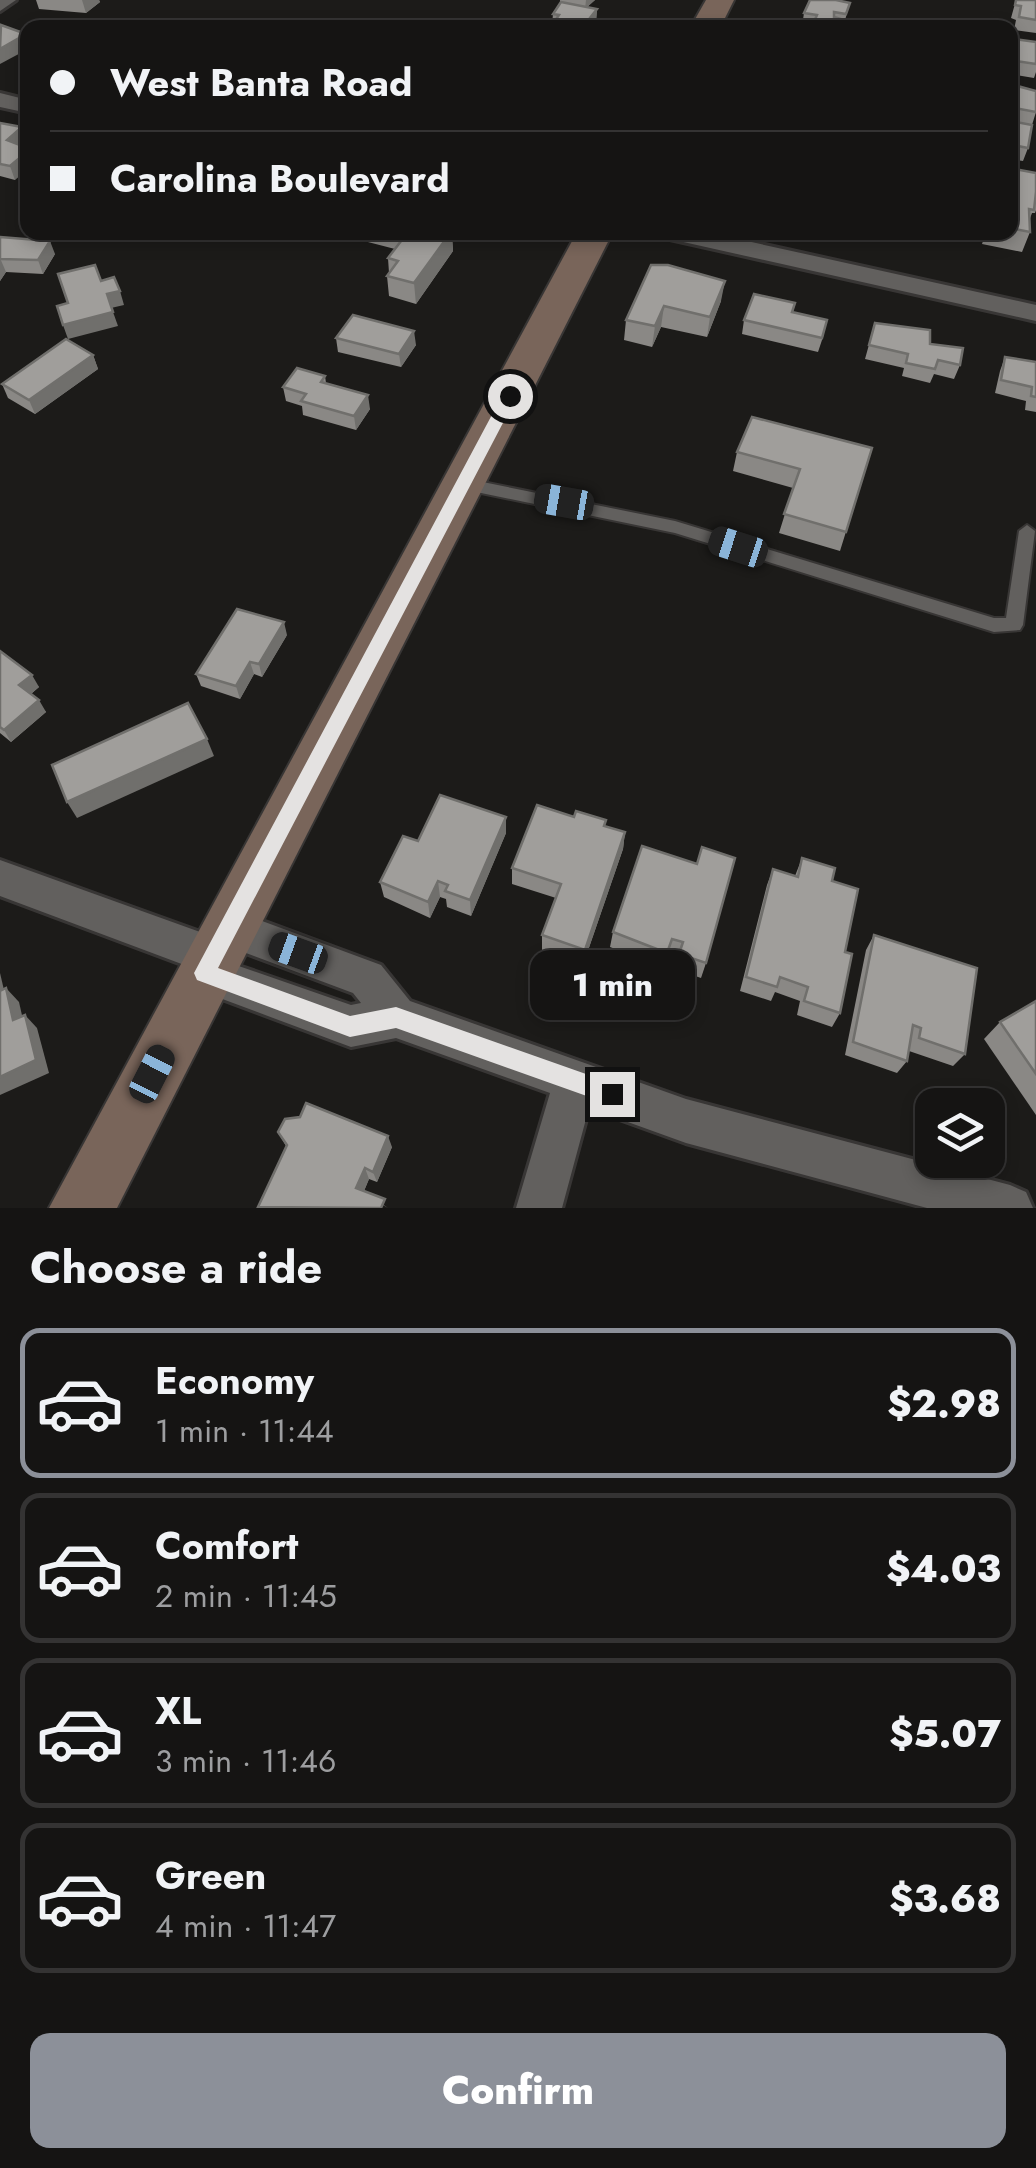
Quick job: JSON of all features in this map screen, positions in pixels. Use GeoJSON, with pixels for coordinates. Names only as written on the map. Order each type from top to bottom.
{"type":"FeatureCollection","features":[{"type":"Feature","properties":{"kind":"street"},"geometry":{"type":"LineString","coordinates":[[0,5],[6,0]]}},
{"type":"Feature","properties":{"kind":"street"},"geometry":{"type":"LineString","coordinates":[[82,1208],[592,240]]}},
{"type":"Feature","properties":{"kind":"street"},"geometry":{"type":"LineString","coordinates":[[707,240],[1036,312]]}},
{"type":"Feature","properties":{"kind":"street"},"geometry":{"type":"LineString","coordinates":[[0,878],[216,952],[350,1026],[396,1017],[686,1120],[1010,1208]]}},
{"type":"Feature","properties":{"kind":"street"},"geometry":{"type":"LineString","coordinates":[[539,1208],[575,1081]]}},
{"type":"Feature","properties":{"kind":"lane"},"geometry":{"type":"LineString","coordinates":[[462,484],[675,527],[994,625],[1014,625],[1027,531]]}},
{"type":"Feature","properties":{"kind":"building"},"geometry":{"type":"Polygon","coordinates":[[[810,0],[850,3],[846,14],[834,12],[834,17],[841,20],[815,20],[817,15],[804,13],[810,0]]]}},
{"type":"Feature","properties":{"kind":"building"},"geometry":{"type":"Polygon","coordinates":[[[1016,0],[1036,0],[1036,20],[1019,17],[1021,6],[1015,5],[1016,0]]]}},
{"type":"Feature","properties":{"kind":"building"},"geometry":{"type":"Polygon","coordinates":[[[561,2],[597,9],[588,20],[556,20],[559,15],[553,14],[561,2]]]}},
{"type":"Feature","properties":{"kind":"building"},"geometry":{"type":"Polygon","coordinates":[[[1,25],[20,32],[20,37],[0,49],[1,25]]]}},
{"type":"Feature","properties":{"kind":"building"},"geometry":{"type":"Polygon","coordinates":[[[1018,40],[1036,42],[1036,64],[1018,61],[1018,40]]]}},
{"type":"Feature","properties":{"kind":"building"},"geometry":{"type":"Polygon","coordinates":[[[1018,86],[1036,91],[1036,112],[1018,109],[1018,86]]]}},
{"type":"Feature","properties":{"kind":"building"},"geometry":{"type":"Polygon","coordinates":[[[1018,122],[1032,125],[1028,148],[1018,146],[1018,122]]]}},
{"type":"Feature","properties":{"kind":"building"},"geometry":{"type":"Polygon","coordinates":[[[0,123],[20,127],[7,140],[20,145],[20,158],[10,166],[0,164],[0,123]]]}},
{"type":"Feature","properties":{"kind":"building"},"geometry":{"type":"Polygon","coordinates":[[[1018,170],[1036,173],[1034,210],[1029,209],[1030,232],[1018,230],[1018,170]]]}},
{"type":"Feature","properties":{"kind":"building"},"geometry":{"type":"Polygon","coordinates":[[[0,237],[50,241],[38,260],[0,259],[0,237]]]}},
{"type":"Feature","properties":{"kind":"building"},"geometry":{"type":"Polygon","coordinates":[[[402,240],[445,240],[414,283],[387,276],[398,261],[388,258],[402,240]]]}},
{"type":"Feature","properties":{"kind":"building"},"geometry":{"type":"Polygon","coordinates":[[[95,265],[101,281],[114,277],[120,291],[107,294],[113,312],[63,325],[57,306],[68,303],[58,274],[95,265]]]}},
{"type":"Feature","properties":{"kind":"building"},"geometry":{"type":"Polygon","coordinates":[[[651,265],[668,265],[725,281],[710,317],[664,306],[655,326],[626,320],[651,265]]]}},
{"type":"Feature","properties":{"kind":"building"},"geometry":{"type":"Polygon","coordinates":[[[754,294],[795,303],[792,312],[827,320],[822,338],[744,320],[754,294]]]}},
{"type":"Feature","properties":{"kind":"building"},"geometry":{"type":"Polygon","coordinates":[[[353,315],[414,331],[399,354],[336,338],[353,315]]]}},
{"type":"Feature","properties":{"kind":"building"},"geometry":{"type":"Polygon","coordinates":[[[875,323],[930,330],[930,344],[963,348],[960,365],[938,360],[935,369],[906,363],[908,354],[869,345],[875,323]]]}},
{"type":"Feature","properties":{"kind":"building"},"geometry":{"type":"Polygon","coordinates":[[[66,339],[93,355],[29,400],[2,384],[66,339]]]}},
{"type":"Feature","properties":{"kind":"building"},"geometry":{"type":"Polygon","coordinates":[[[1005,357],[1036,362],[1036,397],[1031,396],[1032,387],[1001,380],[1005,357]]]}},
{"type":"Feature","properties":{"kind":"building"},"geometry":{"type":"Polygon","coordinates":[[[297,368],[325,376],[321,382],[368,395],[354,416],[301,401],[306,394],[283,387],[297,368]]]}},
{"type":"Feature","properties":{"kind":"building"},"geometry":{"type":"Polygon","coordinates":[[[752,417],[872,448],[846,532],[784,514],[800,469],[737,452],[752,417]]]}},
{"type":"Feature","properties":{"kind":"building"},"geometry":{"type":"Polygon","coordinates":[[[237,609],[284,622],[259,664],[250,662],[236,686],[196,674],[237,609]]]}},
{"type":"Feature","properties":{"kind":"building"},"geometry":{"type":"Polygon","coordinates":[[[0,651],[32,675],[19,685],[39,700],[4,730],[0,727],[0,651]]]}},
{"type":"Feature","properties":{"kind":"building"},"geometry":{"type":"Polygon","coordinates":[[[188,703],[207,739],[67,802],[52,765],[188,703]]]}},
{"type":"Feature","properties":{"kind":"building"},"geometry":{"type":"Polygon","coordinates":[[[440,795],[506,817],[470,900],[445,891],[448,885],[438,881],[428,902],[380,882],[403,836],[418,841],[440,795]]]}},
{"type":"Feature","properties":{"kind":"building"},"geometry":{"type":"Polygon","coordinates":[[[537,805],[574,817],[576,811],[606,820],[604,826],[625,832],[585,950],[542,935],[561,884],[512,868],[537,805]]]}},
{"type":"Feature","properties":{"kind":"building"},"geometry":{"type":"Polygon","coordinates":[[[642,846],[697,864],[702,847],[735,858],[706,963],[679,954],[683,942],[672,939],[667,953],[613,932],[642,846]]]}},
{"type":"Feature","properties":{"kind":"building"},"geometry":{"type":"Polygon","coordinates":[[[802,858],[835,868],[832,881],[858,889],[845,952],[852,954],[840,1013],[804,1001],[808,987],[780,977],[777,987],[746,977],[773,869],[798,877],[802,858]]]}},
{"type":"Feature","properties":{"kind":"building"},"geometry":{"type":"Polygon","coordinates":[[[874,935],[977,968],[965,1054],[919,1038],[921,1028],[913,1025],[907,1061],[853,1042],[874,935]]]}},
{"type":"Feature","properties":{"kind":"building"},"geometry":{"type":"Polygon","coordinates":[[[6,988],[13,1020],[25,1015],[36,1060],[0,1077],[0,991],[6,988]]]}},
{"type":"Feature","properties":{"kind":"building"},"geometry":{"type":"Polygon","coordinates":[[[1036,1001],[1036,1074],[1000,1022],[1036,1001]]]}},
{"type":"Feature","properties":{"kind":"building"},"geometry":{"type":"Polygon","coordinates":[[[306,1103],[388,1136],[373,1172],[365,1168],[356,1188],[385,1199],[381,1208],[258,1207],[287,1145],[278,1132],[285,1119],[300,1117],[306,1103]]]}},
{"type":"Feature","properties":{"kind":"route"},"geometry":{"type":"LineString","coordinates":[[510,396],[204,973],[350,1026],[396,1017],[612,1094]]}}]}
